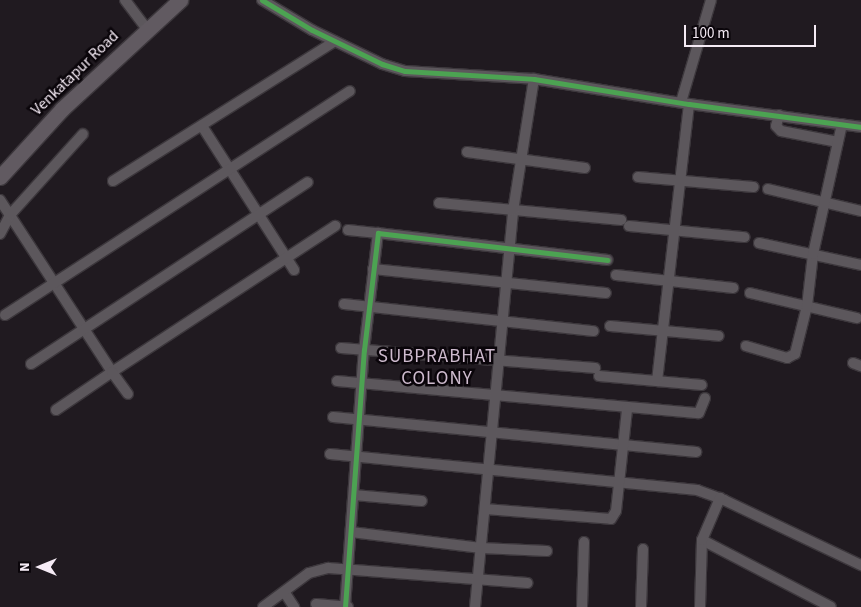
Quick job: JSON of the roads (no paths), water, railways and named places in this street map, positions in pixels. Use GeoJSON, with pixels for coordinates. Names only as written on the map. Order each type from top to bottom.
{"type":"FeatureCollection","features":[{"type":"Feature","properties":{"kind":"street"},"geometry":{"type":"LineString","coordinates":[[125,0],[147,29]]}},
{"type":"Feature","properties":{"kind":"street","name":"Venkatapur Road"},"geometry":{"type":"LineString","coordinates":[[0,177],[62,109],[180,0]]}},
{"type":"Feature","properties":{"kind":"street"},"geometry":{"type":"LineString","coordinates":[[262,0],[335,41],[382,64],[405,71],[534,79],[685,103],[779,114],[861,127]]}},
{"type":"Feature","properties":{"kind":"street"},"geometry":{"type":"LineString","coordinates":[[657,381],[676,230],[685,103],[711,0]]}},
{"type":"Feature","properties":{"kind":"street"},"geometry":{"type":"LineString","coordinates":[[113,182],[335,41]]}},
{"type":"Feature","properties":{"kind":"street"},"geometry":{"type":"LineString","coordinates":[[475,607],[513,211],[534,79]]}},
{"type":"Feature","properties":{"kind":"street"},"geometry":{"type":"LineString","coordinates":[[5,315],[350,91]]}},
{"type":"Feature","properties":{"kind":"street"},"geometry":{"type":"LineString","coordinates":[[779,114],[776,126],[781,131],[838,142]]}},
{"type":"Feature","properties":{"kind":"street"},"geometry":{"type":"LineString","coordinates":[[746,346],[791,358],[800,342],[807,306],[813,254],[842,124]]}},
{"type":"Feature","properties":{"kind":"street"},"geometry":{"type":"LineString","coordinates":[[202,126],[294,270]]}},
{"type":"Feature","properties":{"kind":"street"},"geometry":{"type":"LineString","coordinates":[[0,234],[10,215],[83,134]]}},
{"type":"Feature","properties":{"kind":"street"},"geometry":{"type":"LineString","coordinates":[[467,152],[585,168]]}},
{"type":"Feature","properties":{"kind":"street"},"geometry":{"type":"LineString","coordinates":[[638,177],[754,187]]}},
{"type":"Feature","properties":{"kind":"street"},"geometry":{"type":"LineString","coordinates":[[31,364],[308,182]]}},
{"type":"Feature","properties":{"kind":"street"},"geometry":{"type":"LineString","coordinates":[[768,189],[825,200],[861,210]]}},
{"type":"Feature","properties":{"kind":"street"},"geometry":{"type":"LineString","coordinates":[[0,200],[128,394]]}},
{"type":"Feature","properties":{"kind":"street"},"geometry":{"type":"LineString","coordinates":[[439,203],[744,237]]}},
{"type":"Feature","properties":{"kind":"street"},"geometry":{"type":"LineString","coordinates":[[56,410],[335,226]]}},
{"type":"Feature","properties":{"kind":"street"},"geometry":{"type":"LineString","coordinates":[[348,230],[510,247],[607,260]]}},
{"type":"Feature","properties":{"kind":"street"},"geometry":{"type":"LineString","coordinates":[[316,604],[346,607],[364,350],[378,233]]}},
{"type":"Feature","properties":{"kind":"street"},"geometry":{"type":"LineString","coordinates":[[758,242],[861,265]]}},
{"type":"Feature","properties":{"kind":"street"},"geometry":{"type":"LineString","coordinates":[[373,269],[606,293]]}},
{"type":"Feature","properties":{"kind":"street"},"geometry":{"type":"LineString","coordinates":[[616,275],[733,288]]}},
{"type":"Feature","properties":{"kind":"street"},"geometry":{"type":"LineString","coordinates":[[750,293],[857,318]]}},
{"type":"Feature","properties":{"kind":"street"},"geometry":{"type":"LineString","coordinates":[[344,304],[594,331]]}},
{"type":"Feature","properties":{"kind":"street"},"geometry":{"type":"LineString","coordinates":[[610,326],[719,336]]}},
{"type":"Feature","properties":{"kind":"street"},"geometry":{"type":"LineString","coordinates":[[341,348],[498,360],[657,381],[702,385]]}},
{"type":"Feature","properties":{"kind":"street"},"geometry":{"type":"LineString","coordinates":[[337,381],[698,414],[705,398]]}},
{"type":"Feature","properties":{"kind":"street"},"geometry":{"type":"LineString","coordinates":[[485,509],[610,519],[616,511],[627,408]]}},
{"type":"Feature","properties":{"kind":"street"},"geometry":{"type":"LineString","coordinates":[[333,417],[492,435],[696,452]]}},
{"type":"Feature","properties":{"kind":"street"},"geometry":{"type":"LineString","coordinates":[[330,454],[696,490],[720,498],[861,565]]}},
{"type":"Feature","properties":{"kind":"street"},"geometry":{"type":"LineString","coordinates":[[354,495],[422,501]]}},
{"type":"Feature","properties":{"kind":"street"},"geometry":{"type":"LineString","coordinates":[[700,607],[702,540],[720,498]]}},
{"type":"Feature","properties":{"kind":"street"},"geometry":{"type":"LineString","coordinates":[[351,532],[481,548],[547,552]]}},
{"type":"Feature","properties":{"kind":"street"},"geometry":{"type":"LineString","coordinates":[[702,540],[831,607]]}},
{"type":"Feature","properties":{"kind":"street"},"geometry":{"type":"LineString","coordinates":[[582,607],[584,542]]}},
{"type":"Feature","properties":{"kind":"street"},"geometry":{"type":"LineString","coordinates":[[641,607],[643,549]]}},
{"type":"Feature","properties":{"kind":"street"},"geometry":{"type":"LineString","coordinates":[[263,607],[285,593],[309,573],[328,568],[527,584]]}},
{"type":"Feature","properties":{"kind":"street"},"geometry":{"type":"LineString","coordinates":[[285,593],[294,607]]}},
{"type":"Feature","properties":{"kind":"district","name":"SUBPRABHAT COLONY"},"geometry":{"type":"Point","coordinates":[437,368]}}]}
